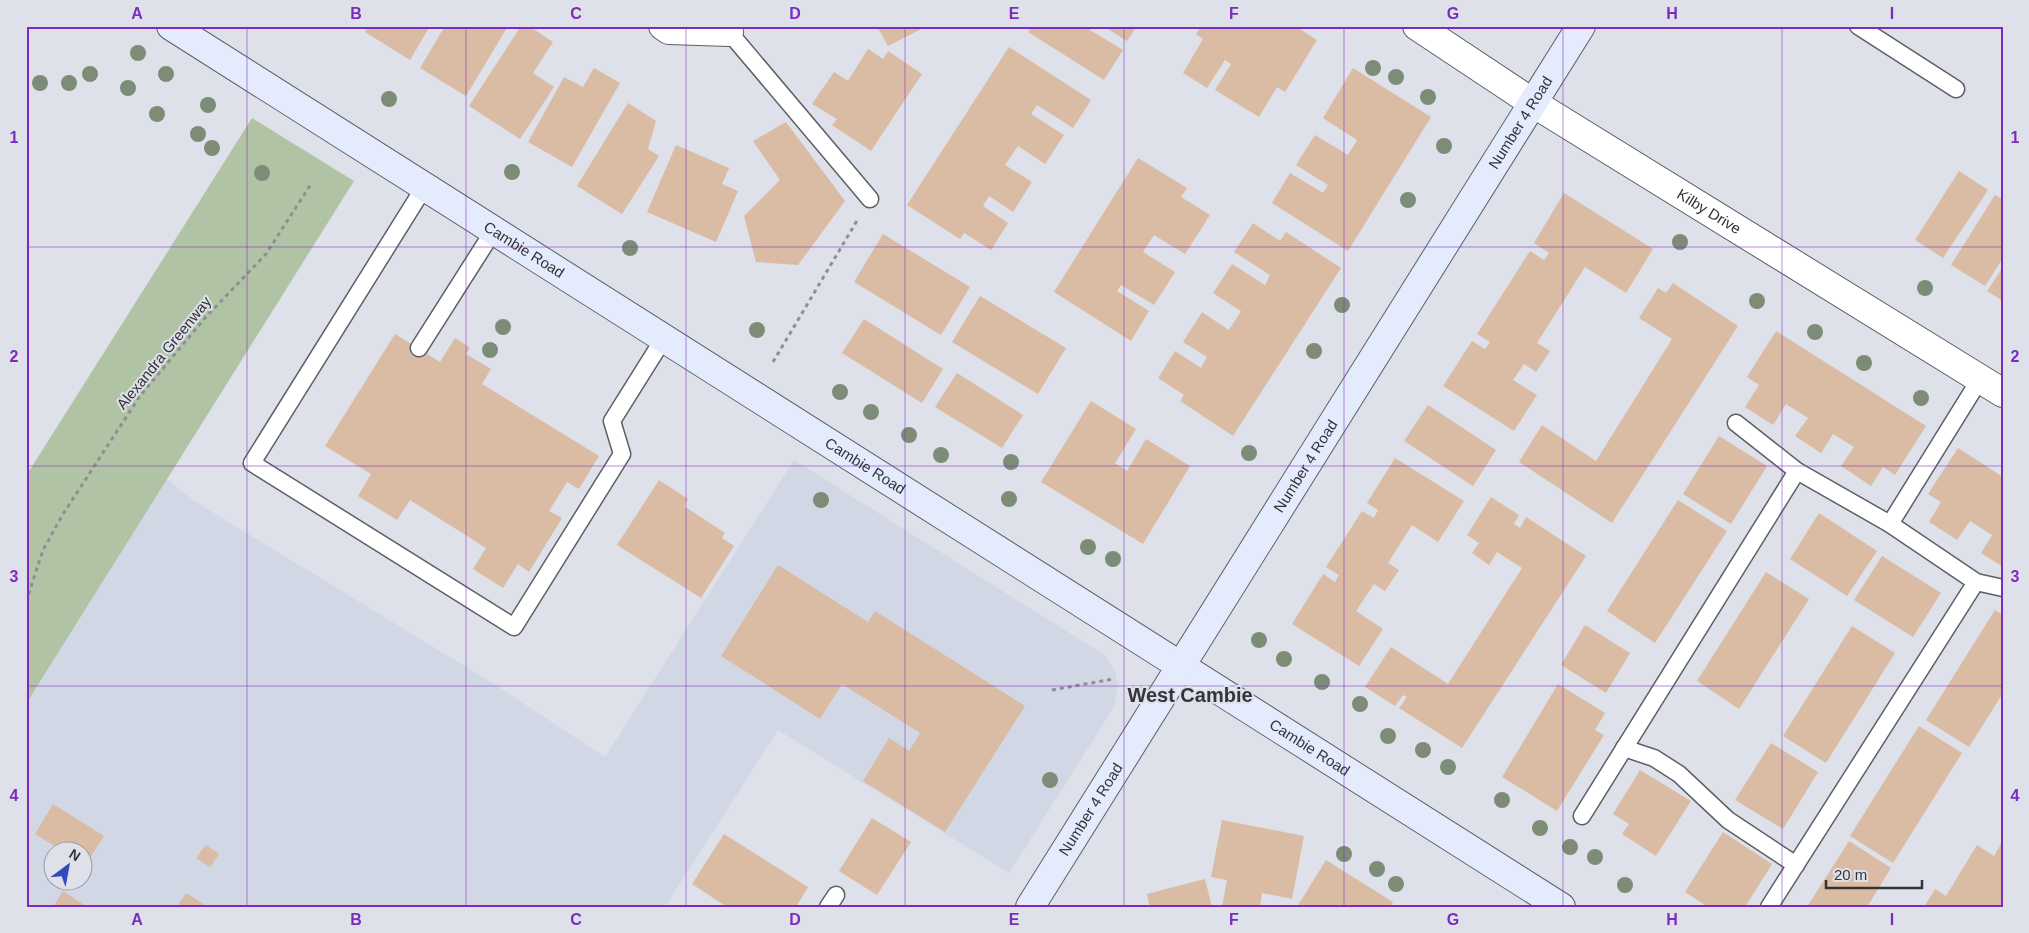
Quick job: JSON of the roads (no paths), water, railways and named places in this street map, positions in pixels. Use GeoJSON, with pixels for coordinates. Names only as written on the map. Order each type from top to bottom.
{"type":"FeatureCollection","features":[{"type":"Feature","properties":{"kind":"main road","name":"Cambie Road"},"geometry":{"type":"LineString","coordinates":[[171,26],[1181,668],[1561,907]]}},
{"type":"Feature","properties":{"kind":"main road","name":"Number 4 Road"},"geometry":{"type":"LineString","coordinates":[[1030,907],[1582,26]]}},
{"type":"Feature","properties":{"kind":"street"},"geometry":{"type":"LineString","coordinates":[[662,26],[669,30],[729,32]]}},
{"type":"Feature","properties":{"kind":"street","name":"Kilby Drive"},"geometry":{"type":"LineString","coordinates":[[1417,26],[1534,103],[2003,393]]}},
{"type":"Feature","properties":{"kind":"lane"},"geometry":{"type":"LineString","coordinates":[[1858,26],[1956,89]]}},
{"type":"Feature","properties":{"kind":"lane"},"geometry":{"type":"LineString","coordinates":[[729,32],[870,200]]}},
{"type":"Feature","properties":{"kind":"lane"},"geometry":{"type":"LineString","coordinates":[[425,186],[252,463],[514,627],[622,454],[612,421],[664,338]]}},
{"type":"Feature","properties":{"kind":"lane"},"geometry":{"type":"LineString","coordinates":[[419,348],[494,230]]}},
{"type":"Feature","properties":{"kind":"lane"},"geometry":{"type":"LineString","coordinates":[[1890,524],[1980,379]]}},
{"type":"Feature","properties":{"kind":"lane"},"geometry":{"type":"LineString","coordinates":[[1736,423],[1797,471],[1890,524],[1976,582],[2003,588]]}},
{"type":"Feature","properties":{"kind":"lane"},"geometry":{"type":"LineString","coordinates":[[1582,816],[1797,471]]}},
{"type":"Feature","properties":{"kind":"lane"},"geometry":{"type":"LineString","coordinates":[[1769,907],[1976,582]]}},
{"type":"Feature","properties":{"kind":"lane"},"geometry":{"type":"LineString","coordinates":[[1624,748],[1654,758],[1679,774],[1728,820],[1796,864]]}},
{"type":"Feature","properties":{"kind":"district","name":"West Cambie"},"geometry":{"type":"Point","coordinates":[1190,695]}}]}
